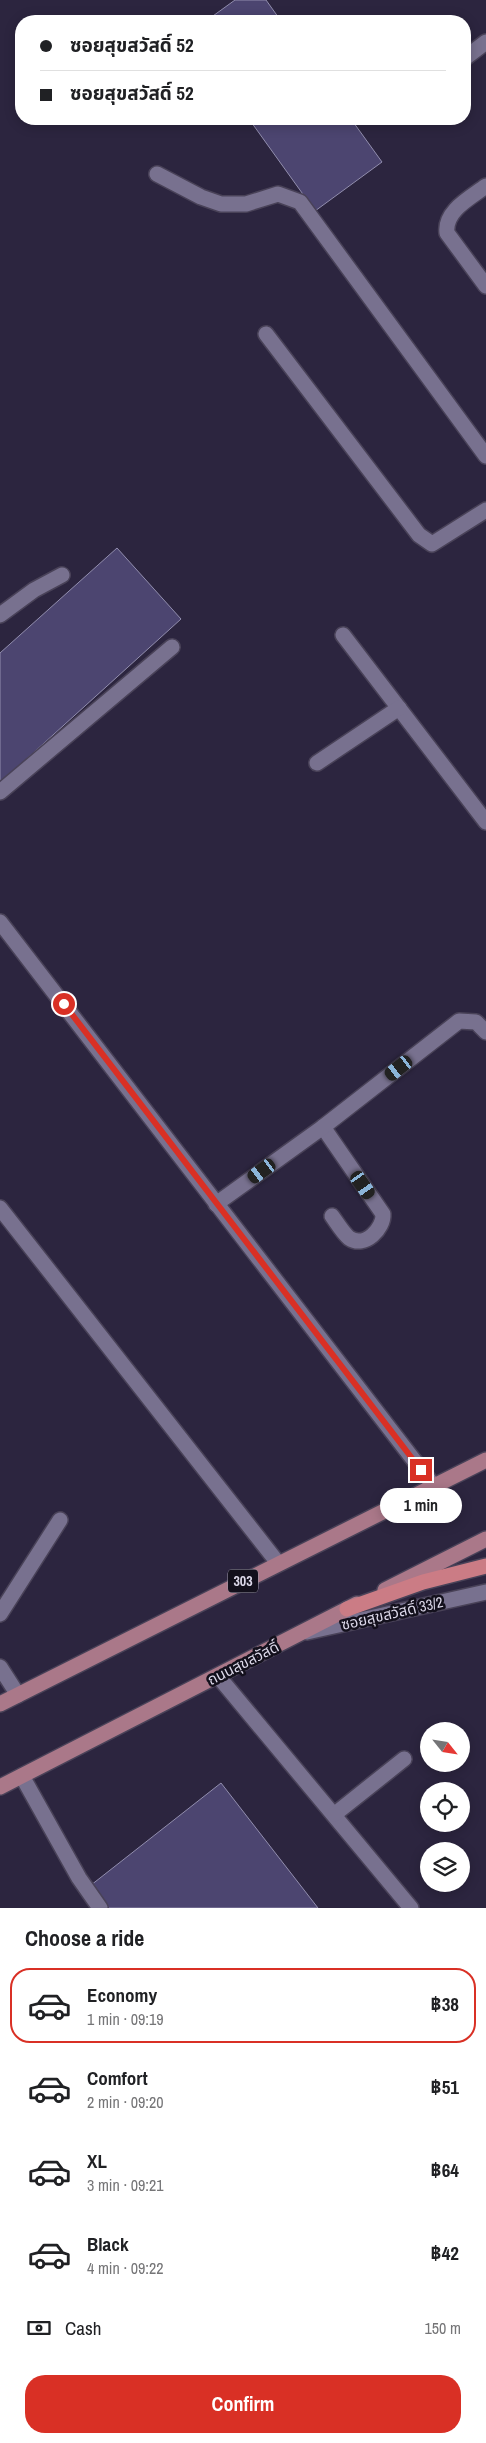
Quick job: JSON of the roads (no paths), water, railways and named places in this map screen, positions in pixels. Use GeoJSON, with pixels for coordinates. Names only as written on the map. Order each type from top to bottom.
{"type":"FeatureCollection","features":[{"type":"Feature","properties":{"kind":"highway"},"geometry":{"type":"LineString","coordinates":[[347,1609],[423,1582],[486,1566]]}},
{"type":"Feature","properties":{"kind":"main road","name":"303"},"geometry":{"type":"LineString","coordinates":[[0,1704],[486,1460]]}},
{"type":"Feature","properties":{"kind":"main road","name":"ถนนสุขสวัสดิ์"},"geometry":{"type":"LineString","coordinates":[[0,1787],[486,1539]]}},
{"type":"Feature","properties":{"kind":"street"},"geometry":{"type":"LineString","coordinates":[[471,53],[486,42]]}},
{"type":"Feature","properties":{"kind":"street"},"geometry":{"type":"LineString","coordinates":[[157,174],[202,197],[221,204],[246,204],[278,194],[300,202],[486,456]]}},
{"type":"Feature","properties":{"kind":"street"},"geometry":{"type":"LineString","coordinates":[[486,186],[452,212],[446,224],[447,233],[486,286]]}},
{"type":"Feature","properties":{"kind":"street"},"geometry":{"type":"LineString","coordinates":[[266,334],[419,535],[432,544],[486,510]]}},
{"type":"Feature","properties":{"kind":"street"},"geometry":{"type":"LineString","coordinates":[[0,615],[34,590],[62,575]]}},
{"type":"Feature","properties":{"kind":"street"},"geometry":{"type":"LineString","coordinates":[[343,635],[486,822]]}},
{"type":"Feature","properties":{"kind":"street"},"geometry":{"type":"LineString","coordinates":[[0,792],[172,647]]}},
{"type":"Feature","properties":{"kind":"street"},"geometry":{"type":"LineString","coordinates":[[317,763],[399,708]]}},
{"type":"Feature","properties":{"kind":"street"},"geometry":{"type":"LineString","coordinates":[[0,922],[433,1485]]}},
{"type":"Feature","properties":{"kind":"street"},"geometry":{"type":"LineString","coordinates":[[216,1204],[323,1127],[459,1021],[476,1022],[486,1032]]}},
{"type":"Feature","properties":{"kind":"street"},"geometry":{"type":"LineString","coordinates":[[323,1127],[384,1214],[384,1223],[377,1233],[360,1241],[350,1238],[332,1216]]}},
{"type":"Feature","properties":{"kind":"street"},"geometry":{"type":"LineString","coordinates":[[0,1208],[278,1564]]}},
{"type":"Feature","properties":{"kind":"street"},"geometry":{"type":"LineString","coordinates":[[0,1614],[60,1520]]}},
{"type":"Feature","properties":{"kind":"street","name":"ซอยสุขสวัสดิ์ 33/2"},"geometry":{"type":"LineString","coordinates":[[298,1634],[486,1592]]}},
{"type":"Feature","properties":{"kind":"street"},"geometry":{"type":"LineString","coordinates":[[0,1667],[18,1695]]}},
{"type":"Feature","properties":{"kind":"street"},"geometry":{"type":"LineString","coordinates":[[218,1676],[335,1814],[411,1908]]}},
{"type":"Feature","properties":{"kind":"street"},"geometry":{"type":"LineString","coordinates":[[335,1814],[404,1759]]}},
{"type":"Feature","properties":{"kind":"street"},"geometry":{"type":"LineString","coordinates":[[22,1776],[79,1878],[100,1908]]}}]}
